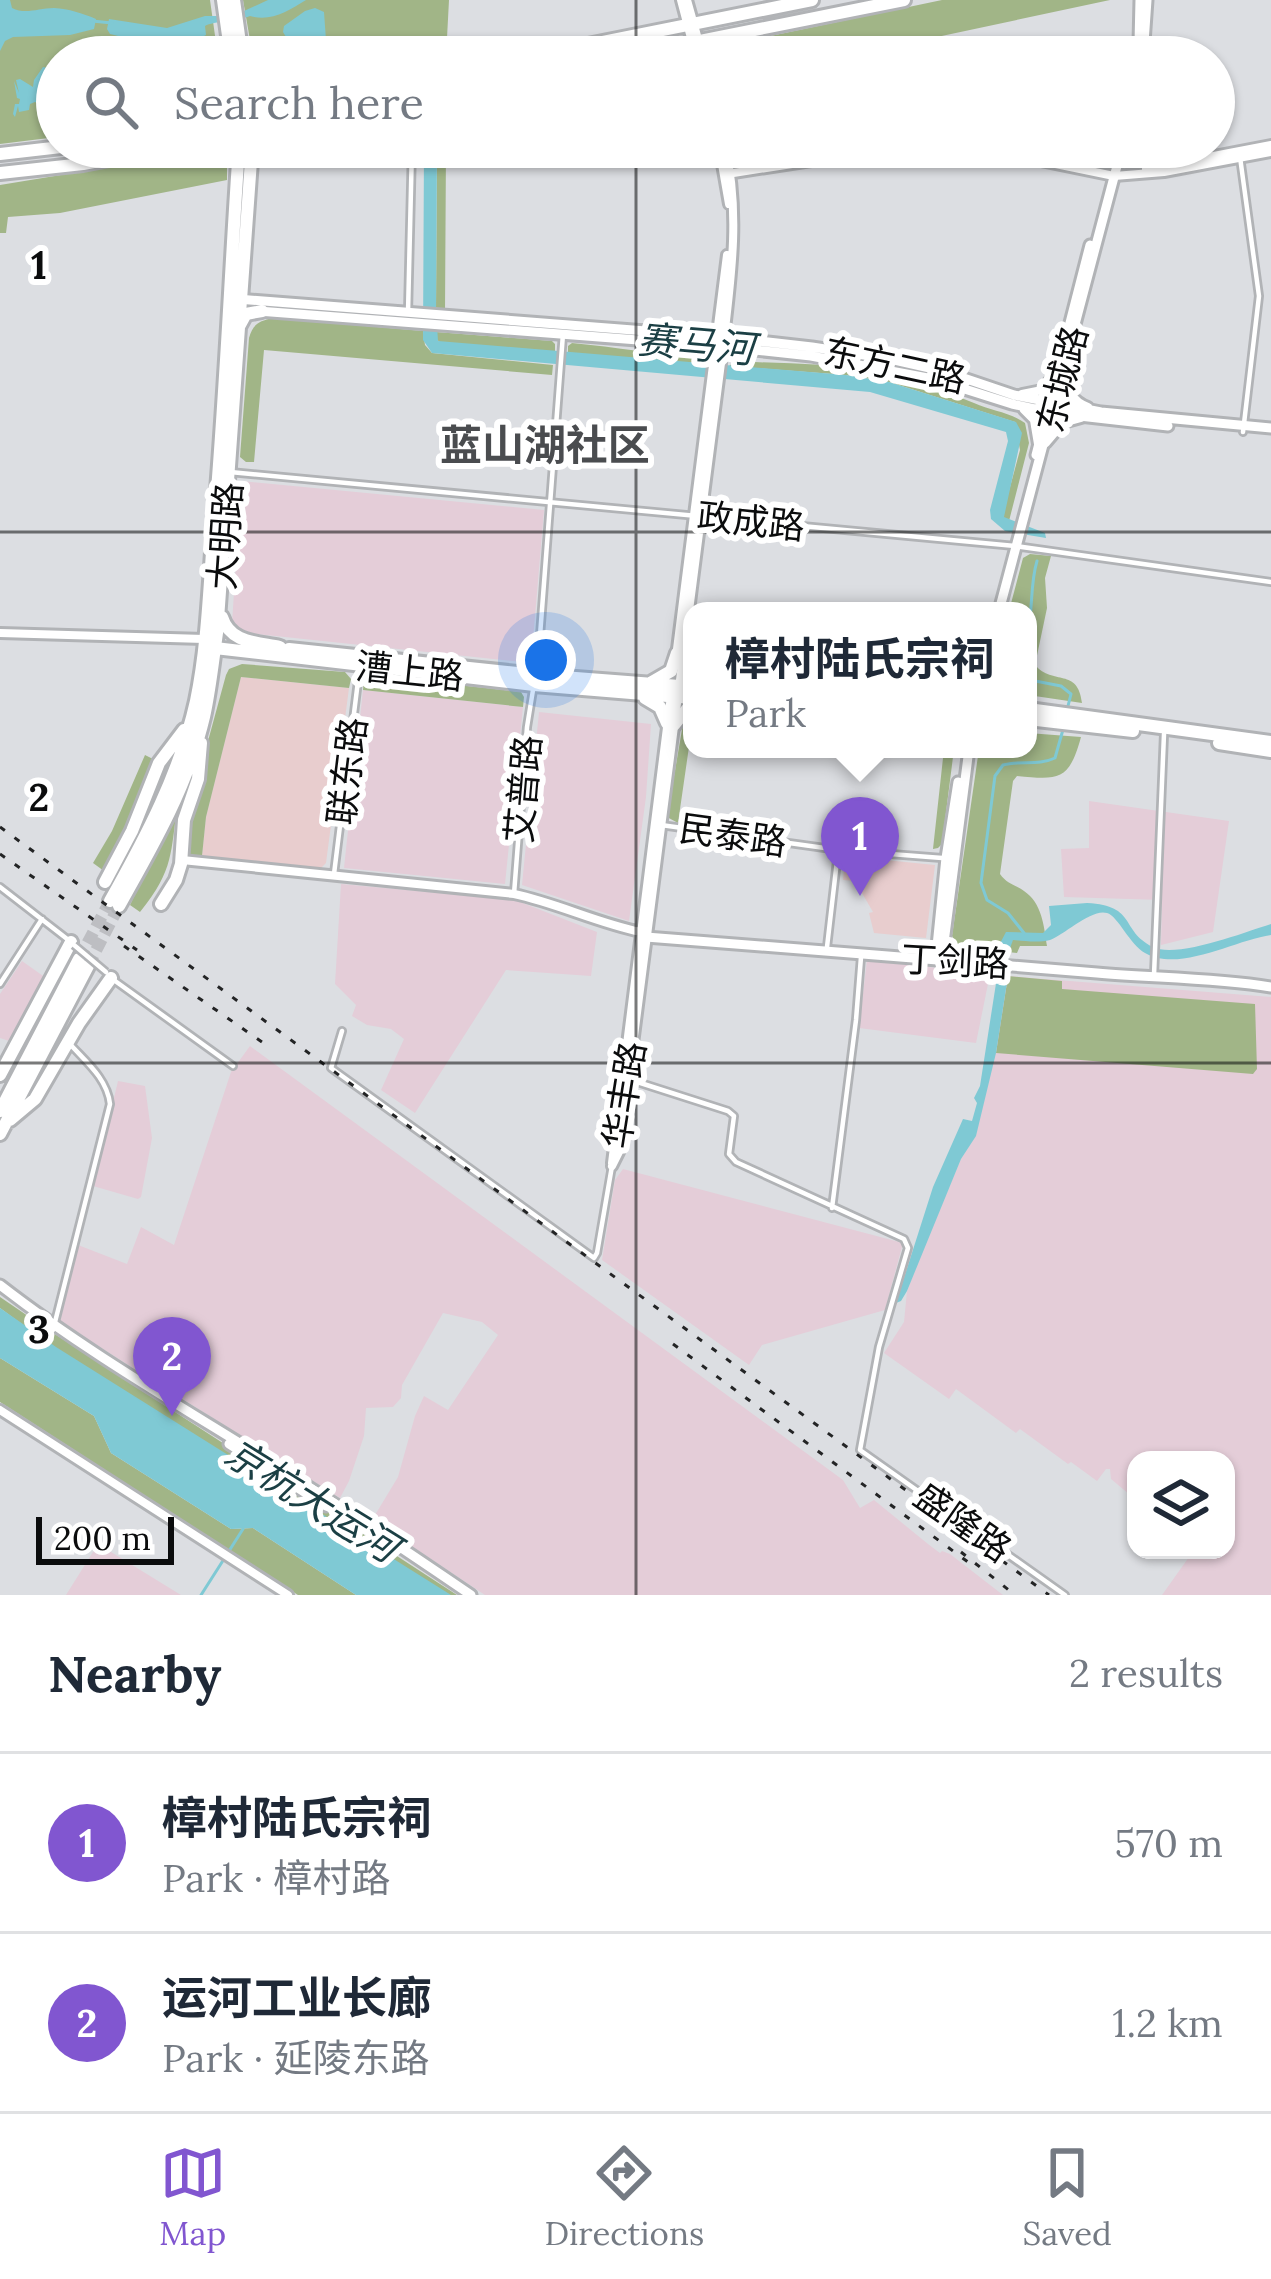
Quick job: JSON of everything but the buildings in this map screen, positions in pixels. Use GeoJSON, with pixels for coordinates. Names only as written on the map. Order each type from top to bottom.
{"type":"FeatureCollection","features":[{"type":"Feature","properties":{"kind":"main road"},"geometry":{"type":"LineString","coordinates":[[638,36],[812,0]]}},
{"type":"Feature","properties":{"kind":"main road"},"geometry":{"type":"LineString","coordinates":[[756,36],[904,0]]}},
{"type":"Feature","properties":{"kind":"main road"},"geometry":{"type":"LineString","coordinates":[[1142,36],[1143,0]]}},
{"type":"Feature","properties":{"kind":"main road"},"geometry":{"type":"LineString","coordinates":[[229,3],[232,36]]}},
{"type":"Feature","properties":{"kind":"main road"},"geometry":{"type":"LineString","coordinates":[[232,25],[235,36]]}},
{"type":"Feature","properties":{"kind":"main road"},"geometry":{"type":"LineString","coordinates":[[0,154],[36,150]]}},
{"type":"Feature","properties":{"kind":"main road"},"geometry":{"type":"LineString","coordinates":[[0,172],[42,168]]}},
{"type":"Feature","properties":{"kind":"main road"},"geometry":{"type":"LineString","coordinates":[[235,168],[237,178]]}},
{"type":"Feature","properties":{"kind":"main road","name":"大明路"},"geometry":{"type":"LineString","coordinates":[[115,903],[208,695],[235,304],[237,168]]}},
{"type":"Feature","properties":{"kind":"main road","name":"大明路"},"geometry":{"type":"LineString","coordinates":[[196,721],[196,701],[220,596],[240,326],[235,304],[243,282],[251,168]]}},
{"type":"Feature","properties":{"kind":"main road","name":"东城路"},"geometry":{"type":"LineString","coordinates":[[999,602],[1114,168]]}},
{"type":"Feature","properties":{"kind":"main road"},"geometry":{"type":"LineString","coordinates":[[240,326],[246,314],[260,306],[247,296],[243,282]]}},
{"type":"Feature","properties":{"kind":"main road","name":"东方二路"},"geometry":{"type":"LineString","coordinates":[[235,304],[719,341],[890,359],[943,371],[1013,399],[1051,407],[1271,430]]}},
{"type":"Feature","properties":{"kind":"main road","name":"东方二路"},"geometry":{"type":"LineString","coordinates":[[260,306],[408,313],[421,319]]}},
{"type":"Feature","properties":{"kind":"main road","name":"东方二路"},"geometry":{"type":"LineString","coordinates":[[437,320],[563,334],[719,341]]}},
{"type":"Feature","properties":{"kind":"main road"},"geometry":{"type":"LineString","coordinates":[[220,596],[229,633],[280,647]]}},
{"type":"Feature","properties":{"kind":"main road","name":"漕上路"},"geometry":{"type":"LineString","coordinates":[[212,643],[280,647],[536,680]]}},
{"type":"Feature","properties":{"kind":"main road","name":"漕上路"},"geometry":{"type":"LineString","coordinates":[[212,643],[360,665],[683,692]]}},
{"type":"Feature","properties":{"kind":"main road"},"geometry":{"type":"LineString","coordinates":[[208,695],[223,660],[258,653]]}},
{"type":"Feature","properties":{"kind":"main road"},"geometry":{"type":"LineString","coordinates":[[636,689],[664,677],[680,653]]}},
{"type":"Feature","properties":{"kind":"main road"},"geometry":{"type":"LineString","coordinates":[[680,653],[683,661]]}},
{"type":"Feature","properties":{"kind":"main road"},"geometry":{"type":"LineString","coordinates":[[636,689],[660,707],[670,724],[682,712],[683,702]]}},
{"type":"Feature","properties":{"kind":"main road"},"geometry":{"type":"LineString","coordinates":[[1037,713],[1271,742]]}},
{"type":"Feature","properties":{"kind":"main road"},"geometry":{"type":"LineString","coordinates":[[1077,719],[1271,751]]}},
{"type":"Feature","properties":{"kind":"main road"},"geometry":{"type":"LineString","coordinates":[[105,882],[159,763],[196,721]]}},
{"type":"Feature","properties":{"kind":"main road"},"geometry":{"type":"LineString","coordinates":[[161,904],[182,860],[184,820],[198,779],[196,721]]}},
{"type":"Feature","properties":{"kind":"main road"},"geometry":{"type":"LineString","coordinates":[[939,958],[965,758]]}},
{"type":"Feature","properties":{"kind":"main road","name":"丁剑路"},"geometry":{"type":"LineString","coordinates":[[645,933],[939,958]]}},
{"type":"Feature","properties":{"kind":"main road","name":"丁剑路"},"geometry":{"type":"LineString","coordinates":[[645,933],[862,955],[1154,971],[1271,984]]}},
{"type":"Feature","properties":{"kind":"main road"},"geometry":{"type":"LineString","coordinates":[[0,1075],[6,1048],[72,943]]}},
{"type":"Feature","properties":{"kind":"main road"},"geometry":{"type":"LineString","coordinates":[[2,1123],[83,963]]}},
{"type":"Feature","properties":{"kind":"main road"},"geometry":{"type":"LineString","coordinates":[[2,1123],[35,1100],[108,975]]}},
{"type":"Feature","properties":{"kind":"main road"},"geometry":{"type":"LineString","coordinates":[[0,1288],[53,1329],[276,1466],[467,1595]]}},
{"type":"Feature","properties":{"kind":"street"},"geometry":{"type":"LineString","coordinates":[[684,0],[693,36]]}},
{"type":"Feature","properties":{"kind":"street"},"geometry":{"type":"LineString","coordinates":[[1235,156],[1271,149]]}},
{"type":"Feature","properties":{"kind":"street"},"geometry":{"type":"LineString","coordinates":[[1240,155],[1259,296],[1243,430]]}},
{"type":"Feature","properties":{"kind":"street"},"geometry":{"type":"LineString","coordinates":[[408,313],[411,168]]}},
{"type":"Feature","properties":{"kind":"street","name":"华丰路"},"geometry":{"type":"LineString","coordinates":[[687,602],[734,233],[727,168]]}},
{"type":"Feature","properties":{"kind":"street"},"geometry":{"type":"LineString","coordinates":[[729,174],[767,168]]}},
{"type":"Feature","properties":{"kind":"street"},"geometry":{"type":"LineString","coordinates":[[1082,168],[1113,174],[1181,168]]}},
{"type":"Feature","properties":{"kind":"street","name":"艾普路"},"geometry":{"type":"LineString","coordinates":[[514,893],[563,334]]}},
{"type":"Feature","properties":{"kind":"street"},"geometry":{"type":"LineString","coordinates":[[1013,399],[1042,390],[1060,369]]}},
{"type":"Feature","properties":{"kind":"street"},"geometry":{"type":"LineString","coordinates":[[1060,369],[1073,398],[1096,414]]}},
{"type":"Feature","properties":{"kind":"street"},"geometry":{"type":"LineString","coordinates":[[1013,399],[1029,412],[1042,445],[1063,423],[1096,414]]}},
{"type":"Feature","properties":{"kind":"street","name":"政成路"},"geometry":{"type":"LineString","coordinates":[[230,472],[1014,541],[1271,582]]}},
{"type":"Feature","properties":{"kind":"street","name":"华丰路"},"geometry":{"type":"LineString","coordinates":[[683,631],[683,682]]}},
{"type":"Feature","properties":{"kind":"street","name":"漕上路"},"geometry":{"type":"LineString","coordinates":[[0,633],[212,643]]}},
{"type":"Feature","properties":{"kind":"street","name":"联东路"},"geometry":{"type":"LineString","coordinates":[[334,877],[360,665]]}},
{"type":"Feature","properties":{"kind":"street","name":"华丰路"},"geometry":{"type":"LineString","coordinates":[[613,1166],[670,724],[683,694]]}},
{"type":"Feature","properties":{"kind":"street"},"geometry":{"type":"LineString","coordinates":[[1154,971],[1164,734]]}},
{"type":"Feature","properties":{"kind":"street","name":"民泰路"},"geometry":{"type":"LineString","coordinates":[[658,825],[838,850],[950,858]]}},
{"type":"Feature","properties":{"kind":"street"},"geometry":{"type":"LineString","coordinates":[[827,947],[838,850]]}},
{"type":"Feature","properties":{"kind":"street","name":"丁剑路"},"geometry":{"type":"LineString","coordinates":[[182,860],[514,893],[645,933]]}},
{"type":"Feature","properties":{"kind":"street"},"geometry":{"type":"LineString","coordinates":[[0,887],[108,975],[233,1066]]}},
{"type":"Feature","properties":{"kind":"street"},"geometry":{"type":"LineString","coordinates":[[0,984],[42,919]]}},
{"type":"Feature","properties":{"kind":"street"},"geometry":{"type":"LineString","coordinates":[[626,1078],[728,1112],[734,1117],[729,1154],[736,1162],[832,1208],[862,955]]}},
{"type":"Feature","properties":{"kind":"street"},"geometry":{"type":"LineString","coordinates":[[342,1031],[331,1068],[594,1258],[613,1166]]}},
{"type":"Feature","properties":{"kind":"street"},"geometry":{"type":"LineString","coordinates":[[53,1329],[110,1104],[102,1080],[69,1042]]}},
{"type":"Feature","properties":{"kind":"street","name":"盛隆路"},"geometry":{"type":"LineString","coordinates":[[832,1208],[904,1239],[908,1247],[879,1346],[860,1450],[1065,1595]]}},
{"type":"Feature","properties":{"kind":"street"},"geometry":{"type":"LineString","coordinates":[[0,1410],[287,1595]]}},
{"type":"Feature","properties":{"kind":"shaded area"},"geometry":{"type":"Polygon","coordinates":[[[241,481],[544,510],[531,663],[238,632],[232,624],[241,481]]]}},
{"type":"Feature","properties":{"kind":"shaded area"},"geometry":{"type":"Polygon","coordinates":[[[241,677],[349,688],[326,863],[321,868],[202,856],[206,817],[241,677]]]}},
{"type":"Feature","properties":{"kind":"shaded area"},"geometry":{"type":"Polygon","coordinates":[[[363,690],[523,707],[505,884],[344,868],[363,690]]]}},
{"type":"Feature","properties":{"kind":"shaded area"},"geometry":{"type":"Polygon","coordinates":[[[539,712],[651,724],[629,921],[522,885],[539,712]]]}},
{"type":"Feature","properties":{"kind":"shaded area"},"geometry":{"type":"Polygon","coordinates":[[[1089,801],[1229,821],[1213,932],[1161,945],[1162,900],[1064,897],[1061,849],[1089,848],[1089,801]]]}},
{"type":"Feature","properties":{"kind":"shaded area"},"geometry":{"type":"Polygon","coordinates":[[[845,856],[935,865],[926,938],[874,933],[869,913],[873,912],[855,881],[843,880],[845,856]]]}},
{"type":"Feature","properties":{"kind":"shaded area"},"geometry":{"type":"Polygon","coordinates":[[[341,884],[515,900],[597,932],[591,976],[506,970],[415,1113],[381,1090],[404,1039],[391,1029],[367,1025],[352,1016],[356,1005],[335,984],[341,884]]]}},
{"type":"Feature","properties":{"kind":"shaded area"},"geometry":{"type":"Polygon","coordinates":[[[867,960],[990,974],[976,1043],[859,1028],[867,960]]]}},
{"type":"Feature","properties":{"kind":"shaded area"},"geometry":{"type":"Polygon","coordinates":[[[22,961],[46,978],[12,1042],[0,1038],[0,994],[22,961]]]}},
{"type":"Feature","properties":{"kind":"shaded area"},"geometry":{"type":"Polygon","coordinates":[[[1008,976],[1271,997],[1271,1595],[1162,1595],[1188,1559],[1235,1559],[1235,1451],[1127,1451],[1127,1492],[1111,1479],[1110,1469],[1097,1481],[1020,1429],[1016,1433],[956,1389],[949,1399],[884,1353],[904,1322],[907,1291],[922,1252],[976,1135],[1008,976]]]}},
{"type":"Feature","properties":{"kind":"shaded area"},"geometry":{"type":"Polygon","coordinates":[[[250,1046],[843,1480],[860,1508],[874,1500],[1003,1595],[485,1595],[372,1520],[398,1477],[424,1396],[448,1410],[498,1335],[482,1322],[443,1313],[402,1385],[401,1398],[393,1407],[366,1408],[364,1436],[340,1498],[60,1322],[78,1245],[127,1264],[141,1227],[174,1245],[231,1072],[250,1046]]]}},
{"type":"Feature","properties":{"kind":"shaded area"},"geometry":{"type":"Polygon","coordinates":[[[118,1081],[145,1086],[152,1138],[138,1199],[93,1186],[118,1081]]]}},
{"type":"Feature","properties":{"kind":"shaded area"},"geometry":{"type":"Polygon","coordinates":[[[623,1169],[903,1243],[885,1310],[762,1345],[749,1365],[602,1260],[615,1180],[623,1169]]]}},
{"type":"Feature","properties":{"kind":"shaded area"},"geometry":{"type":"Polygon","coordinates":[[[98,1544],[181,1595],[66,1595],[98,1544]]]}},
{"type":"Feature","properties":{"kind":"green space"},"geometry":{"type":"Polygon","coordinates":[[[0,0],[210,0],[215,36],[36,36],[36,140],[0,144],[0,0]]]}},
{"type":"Feature","properties":{"kind":"green space"},"geometry":{"type":"Polygon","coordinates":[[[243,0],[449,0],[447,36],[249,36],[243,0]]]}},
{"type":"Feature","properties":{"kind":"green space"},"geometry":{"type":"Polygon","coordinates":[[[942,0],[1110,0],[941,36],[771,36],[942,0]]]}},
{"type":"Feature","properties":{"kind":"green space"},"geometry":{"type":"Polygon","coordinates":[[[103,168],[227,168],[227,180],[60,213],[8,217],[6,233],[0,233],[0,185],[103,168]]]}},
{"type":"Feature","properties":{"kind":"green space"},"geometry":{"type":"Polygon","coordinates":[[[437,168],[446,168],[445,311],[436,310],[437,168]]]}},
{"type":"Feature","properties":{"kind":"green space"},"geometry":{"type":"Polygon","coordinates":[[[273,318],[423,331],[432,353],[553,365],[552,375],[264,350],[254,462],[246,462],[240,457],[249,338],[257,324],[273,318]]]}},
{"type":"Feature","properties":{"kind":"green space"},"geometry":{"type":"Polygon","coordinates":[[[436,332],[552,341],[555,352],[441,343],[436,332]]]}},
{"type":"Feature","properties":{"kind":"green space"},"geometry":{"type":"Polygon","coordinates":[[[572,343],[702,357],[706,364],[568,353],[572,343]]]}},
{"type":"Feature","properties":{"kind":"green space"},"geometry":{"type":"Polygon","coordinates":[[[736,361],[876,371],[1019,419],[1025,423],[1029,443],[1009,521],[1003,513],[1020,450],[1015,422],[889,382],[729,366],[736,361]]]}},
{"type":"Feature","properties":{"kind":"green space"},"geometry":{"type":"Polygon","coordinates":[[[1051,556],[1037,656],[1037,602],[1011,602],[1023,558],[1051,556]]]}},
{"type":"Feature","properties":{"kind":"green space"},"geometry":{"type":"Polygon","coordinates":[[[242,664],[345,672],[351,679],[349,688],[241,677],[206,817],[202,856],[191,856],[187,853],[188,822],[204,777],[208,741],[226,675],[242,664]]]}},
{"type":"Feature","properties":{"kind":"green space"},"geometry":{"type":"Polygon","coordinates":[[[1037,667],[1076,685],[1082,703],[1037,696],[1037,667]]]}},
{"type":"Feature","properties":{"kind":"green space"},"geometry":{"type":"Polygon","coordinates":[[[368,675],[521,692],[523,707],[363,690],[368,675]]]}},
{"type":"Feature","properties":{"kind":"green space"},"geometry":{"type":"Polygon","coordinates":[[[683,724],[683,758],[687,758],[678,823],[667,817],[683,724]]]}},
{"type":"Feature","properties":{"kind":"green space"},"geometry":{"type":"Polygon","coordinates":[[[1037,734],[1081,737],[1067,770],[1053,777],[1017,776],[1013,781],[1000,874],[1035,902],[1047,946],[1020,946],[1017,953],[959,947],[952,936],[978,758],[1037,758],[1037,734]]]}},
{"type":"Feature","properties":{"kind":"green space"},"geometry":{"type":"Polygon","coordinates":[[[145,755],[155,760],[104,871],[93,863],[145,755]]]}},
{"type":"Feature","properties":{"kind":"green space"},"geometry":{"type":"Polygon","coordinates":[[[943,758],[953,758],[942,844],[933,849],[943,758]]]}},
{"type":"Feature","properties":{"kind":"green space"},"geometry":{"type":"Polygon","coordinates":[[[178,803],[165,872],[140,912],[130,905],[178,803]]]}},
{"type":"Feature","properties":{"kind":"green space"},"geometry":{"type":"Polygon","coordinates":[[[1008,976],[1062,981],[1062,989],[1255,1004],[1257,1069],[1253,1074],[996,1053],[1008,976]]]}},
{"type":"Feature","properties":{"kind":"green space"},"geometry":{"type":"Polygon","coordinates":[[[0,1297],[457,1595],[444,1595],[54,1348],[0,1308],[0,1297]]]}},
{"type":"Feature","properties":{"kind":"green space"},"geometry":{"type":"Polygon","coordinates":[[[0,1358],[94,1416],[111,1453],[231,1529],[253,1528],[356,1595],[298,1595],[0,1402],[0,1358]]]}},
{"type":"Feature","properties":{"kind":"water"},"geometry":{"type":"Polygon","coordinates":[[[0,0],[10,0],[12,8],[22,11],[54,8],[96,19],[94,29],[70,35],[13,37],[0,51],[0,0]]]}},
{"type":"Feature","properties":{"kind":"water"},"geometry":{"type":"Polygon","coordinates":[[[268,0],[306,0],[272,16],[209,24],[204,36],[118,36],[107,29],[109,19],[167,28],[205,16],[233,16],[268,0]]]}},
{"type":"Feature","properties":{"kind":"water"},"geometry":{"type":"Polygon","coordinates":[[[305,11],[324,12],[326,36],[285,36],[284,26],[305,11]]]}},
{"type":"Feature","properties":{"kind":"water"},"geometry":{"type":"Polygon","coordinates":[[[16,80],[33,87],[34,80],[36,102],[19,112],[18,106],[15,117],[15,104],[20,99],[14,81],[19,93],[16,80]]]}},
{"type":"Feature","properties":{"kind":"water"},"geometry":{"type":"Polygon","coordinates":[[[424,168],[437,168],[438,341],[846,375],[889,382],[1016,422],[1022,433],[1004,517],[1045,533],[1046,538],[1005,531],[991,519],[1006,432],[870,392],[432,353],[423,340],[424,168]]]}},
{"type":"Feature","properties":{"kind":"water"},"geometry":{"type":"Polygon","coordinates":[[[1087,903],[1114,909],[1142,940],[1164,950],[1211,943],[1271,924],[1271,935],[1190,957],[1159,958],[1145,953],[1111,915],[1101,913],[1050,940],[1013,940],[996,1053],[976,1136],[961,1159],[907,1291],[896,1303],[933,1187],[963,1119],[972,1121],[997,977],[997,949],[1006,932],[1043,933],[1051,925],[1049,906],[1087,903]]]}},
{"type":"Feature","properties":{"kind":"water"},"geometry":{"type":"Polygon","coordinates":[[[0,1308],[451,1595],[356,1595],[253,1528],[231,1529],[111,1453],[94,1416],[0,1358],[0,1308]]]}},
{"type":"Feature","properties":{"kind":"waterway","name":"赛马河"},"geometry":{"type":"LineString","coordinates":[[92,21],[112,23]]}},
{"type":"Feature","properties":{"kind":"waterway","name":"赛马河"},"geometry":{"type":"LineString","coordinates":[[1031,602],[1037,561]]}},
{"type":"Feature","properties":{"kind":"waterway","name":"赛马河"},"geometry":{"type":"LineString","coordinates":[[1037,681],[1061,686],[1071,694],[1067,710]]}},
{"type":"Feature","properties":{"kind":"waterway","name":"赛马河"},"geometry":{"type":"LineString","coordinates":[[1024,933],[1008,913],[987,900],[981,883],[995,776],[1003,765],[1055,758],[1064,726]]}},
{"type":"Feature","properties":{"kind":"waterway"},"geometry":{"type":"LineString","coordinates":[[229,1551],[243,1529]]}},
{"type":"Feature","properties":{"kind":"waterway"},"geometry":{"type":"LineString","coordinates":[[201,1595],[224,1559]]}},
{"type":"Feature","properties":{"kind":"tunnel"},"geometry":{"type":"LineString","coordinates":[[79,959],[110,901]]}},
{"type":"Feature","properties":{"kind":"tunnel"},"geometry":{"type":"LineString","coordinates":[[88,966],[119,906]]}},
{"type":"Feature","properties":{"kind":"railway"},"geometry":{"type":"LineString","coordinates":[[0,827],[1049,1595]]}},
{"type":"Feature","properties":{"kind":"railway"},"geometry":{"type":"LineString","coordinates":[[0,854],[137,950]]}},
{"type":"Feature","properties":{"kind":"railway"},"geometry":{"type":"LineString","coordinates":[[124,946],[262,1042]]}},
{"type":"Feature","properties":{"kind":"railway"},"geometry":{"type":"LineString","coordinates":[[673,1344],[972,1565]]}},
{"type":"Feature","properties":{"kind":"railway"},"geometry":{"type":"LineString","coordinates":[[961,1552],[1015,1595]]}},
{"type":"Feature","properties":{"kind":"place","name":"樟村陆氏宗祠"},"geometry":{"type":"Point","coordinates":[860,896]}},
{"type":"Feature","properties":{"kind":"place","name":"运河工业长廊"},"geometry":{"type":"Point","coordinates":[172,1416]}},
{"type":"Feature","properties":{"kind":"district","name":"蓝山湖社区"},"geometry":{"type":"Point","coordinates":[545,445]}},
{"type":"Feature","properties":{"kind":"water label","name":"京杭大运河"},"geometry":{"type":"Point","coordinates":[312,1500]}}]}
